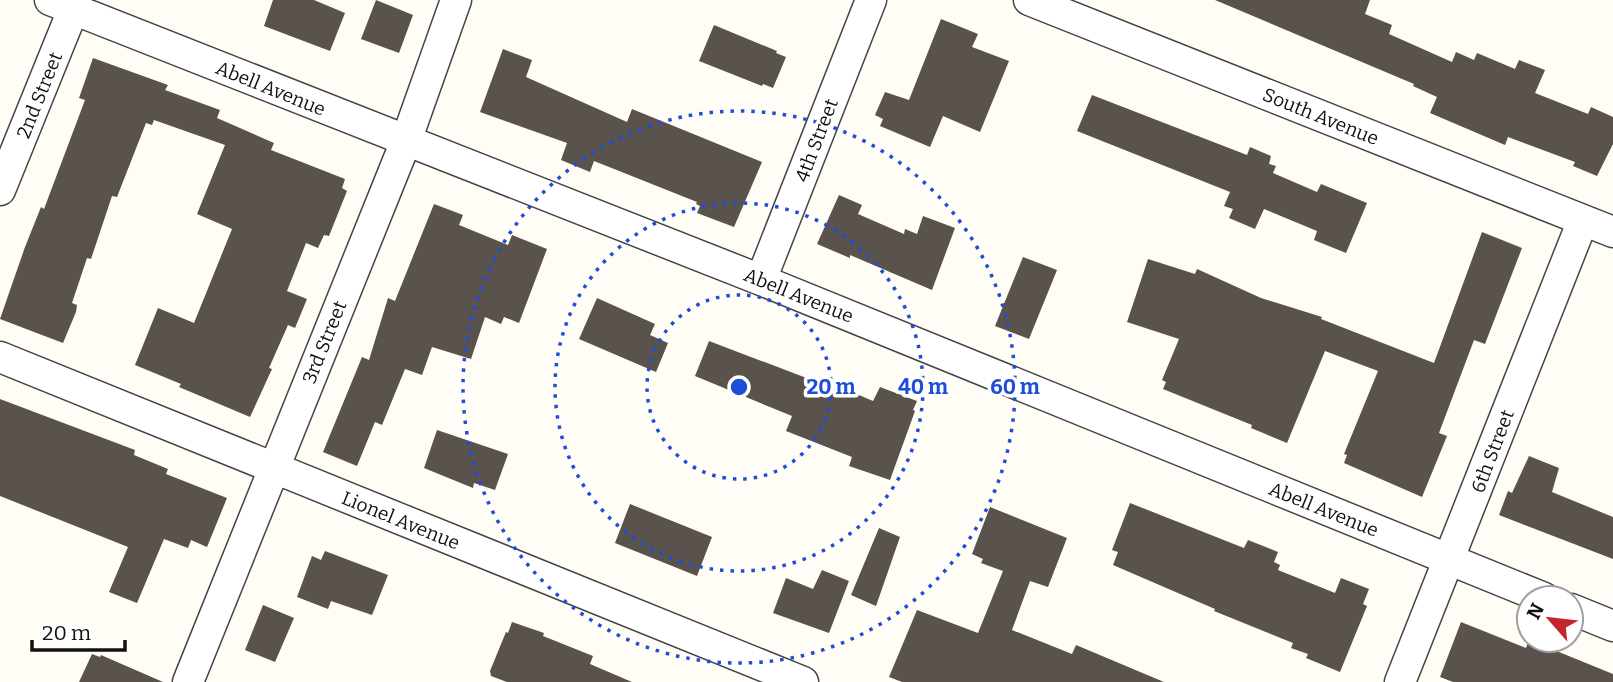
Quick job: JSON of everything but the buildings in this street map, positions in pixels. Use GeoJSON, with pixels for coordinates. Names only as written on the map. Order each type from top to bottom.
{"type":"FeatureCollection","features":[{"type":"Feature","properties":{"kind":"street","name":"3rd Street"},"geometry":{"type":"LineString","coordinates":[[188,682],[406,141],[456,0]]}},
{"type":"Feature","properties":{"kind":"street","name":"4th Street"},"geometry":{"type":"LineString","coordinates":[[761,280],[871,0]]}},
{"type":"Feature","properties":{"kind":"street","name":"South Avenue"},"geometry":{"type":"LineString","coordinates":[[1029,0],[1613,232]]}},
{"type":"Feature","properties":{"kind":"street","name":"Abell Avenue"},"geometry":{"type":"LineString","coordinates":[[67,3],[406,141],[761,280],[1515,586]]}},
{"type":"Feature","properties":{"kind":"street","name":"2nd Street"},"geometry":{"type":"LineString","coordinates":[[0,190],[67,3]]}},
{"type":"Feature","properties":{"kind":"street","name":"6th Street"},"geometry":{"type":"LineString","coordinates":[[1400,682],[1583,220]]}},
{"type":"Feature","properties":{"kind":"street","name":"Lionel Avenue"},"geometry":{"type":"LineString","coordinates":[[0,357],[803,682]]}},
{"type":"Feature","properties":{"kind":"street"},"geometry":{"type":"LineString","coordinates":[[1585,615],[1613,626]]}}]}
